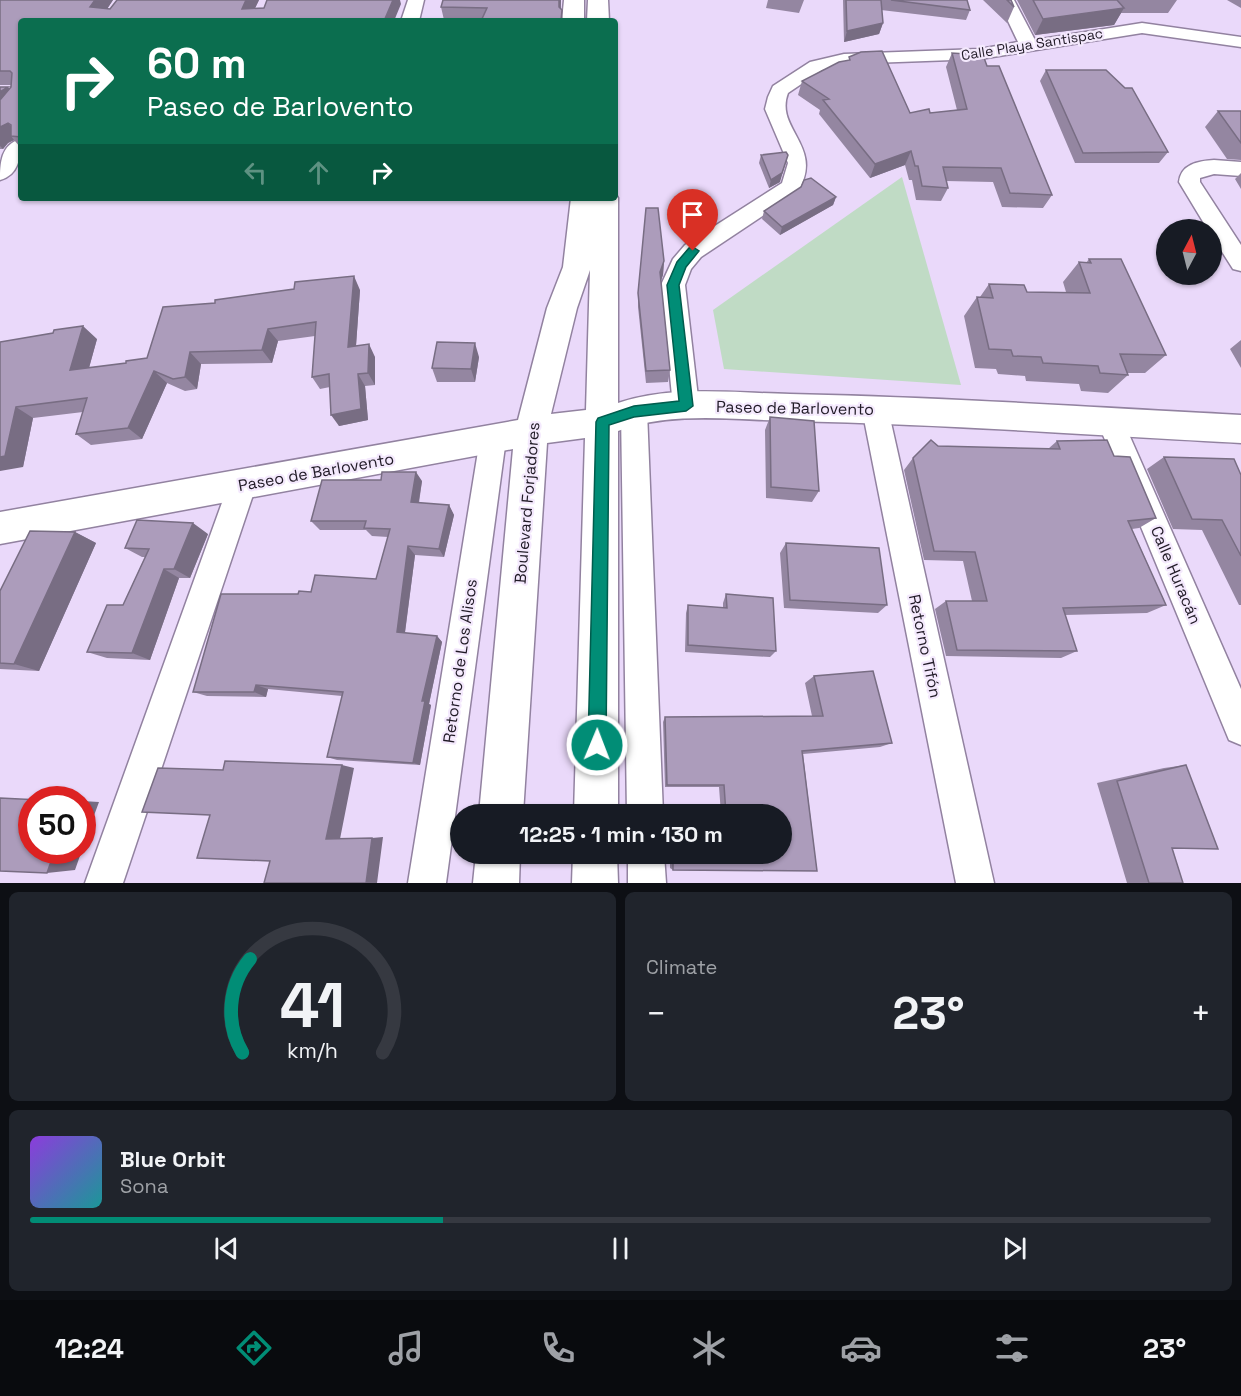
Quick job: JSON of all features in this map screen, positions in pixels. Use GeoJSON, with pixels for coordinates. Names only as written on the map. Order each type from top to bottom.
{"type":"FeatureCollection","features":[{"type":"Feature","properties":{"kind":"main road"},"geometry":{"type":"LineString","coordinates":[[573,18],[574,0]]}},
{"type":"Feature","properties":{"kind":"main road"},"geometry":{"type":"LineString","coordinates":[[598,0],[598,18]]}},
{"type":"Feature","properties":{"kind":"main road","name":"Boulevard Forjadores"},"geometry":{"type":"LineString","coordinates":[[502,804],[531,431],[562,308],[577,267],[584,201]]}},
{"type":"Feature","properties":{"kind":"main road"},"geometry":{"type":"LineString","coordinates":[[597,804],[618,417],[605,201]]}},
{"type":"Feature","properties":{"kind":"main road","name":"Paseo de Barlovento"},"geometry":{"type":"LineString","coordinates":[[0,528],[242,486],[531,431],[686,406],[875,409],[1241,429]]}},
{"type":"Feature","properties":{"kind":"main road"},"geometry":{"type":"LineString","coordinates":[[496,883],[497,864]]}},
{"type":"Feature","properties":{"kind":"main road"},"geometry":{"type":"LineString","coordinates":[[595,864],[595,883]]}},
{"type":"Feature","properties":{"kind":"street"},"geometry":{"type":"LineString","coordinates":[[411,18],[416,0]]}},
{"type":"Feature","properties":{"kind":"street"},"geometry":{"type":"LineString","coordinates":[[1006,0],[1029,46]]}},
{"type":"Feature","properties":{"kind":"street","name":"Calle Playa Santispac"},"geometry":{"type":"LineString","coordinates":[[686,406],[673,285],[681,265],[693,251],[790,188],[796,176],[798,163],[776,110],[780,90],[816,66],[830,61],[959,56],[1142,28],[1241,42]]}},
{"type":"Feature","properties":{"kind":"street"},"geometry":{"type":"LineString","coordinates":[[0,173],[18,149]]}},
{"type":"Feature","properties":{"kind":"street"},"geometry":{"type":"LineString","coordinates":[[1241,169],[1205,167],[1195,170],[1190,175],[1189,182],[1241,263]]}},
{"type":"Feature","properties":{"kind":"street","name":"Retorno Tifón"},"geometry":{"type":"LineString","coordinates":[[875,409],[975,883]]}},
{"type":"Feature","properties":{"kind":"street"},"geometry":{"type":"LineString","coordinates":[[618,417],[644,804]]}},
{"type":"Feature","properties":{"kind":"street","name":"Calle Huracán"},"geometry":{"type":"LineString","coordinates":[[1111,423],[1241,728]]}},
{"type":"Feature","properties":{"kind":"street","name":"Retorno de Los Alisos"},"geometry":{"type":"LineString","coordinates":[[427,883],[493,440]]}},
{"type":"Feature","properties":{"kind":"street"},"geometry":{"type":"LineString","coordinates":[[104,883],[242,486]]}},
{"type":"Feature","properties":{"kind":"street"},"geometry":{"type":"LineString","coordinates":[[646,864],[647,883]]}},
{"type":"Feature","properties":{"kind":"green space"},"geometry":{"type":"Polygon","coordinates":[[[902,177],[961,385],[724,369],[713,310],[902,177]]]}},
{"type":"Feature","properties":{"kind":"building"},"geometry":{"type":"Polygon","coordinates":[[[0,0],[95,0],[90,7],[110,9],[117,0],[246,0],[242,9],[264,8],[267,0],[393,0],[385,18],[18,18],[18,137],[11,136],[11,125],[8,123],[0,127],[0,100],[11,87],[12,73],[0,71],[0,0]]]}},
{"type":"Feature","properties":{"kind":"building"},"geometry":{"type":"Polygon","coordinates":[[[443,0],[559,0],[559,7],[562,10],[561,18],[482,18],[487,8],[441,7],[443,0]]]}},
{"type":"Feature","properties":{"kind":"building"},"geometry":{"type":"Polygon","coordinates":[[[846,0],[881,0],[883,23],[847,31],[846,0]]]}},
{"type":"Feature","properties":{"kind":"building"},"geometry":{"type":"Polygon","coordinates":[[[891,0],[967,0],[970,10],[891,0]]]}},
{"type":"Feature","properties":{"kind":"building"},"geometry":{"type":"Polygon","coordinates":[[[1033,0],[1117,0],[1124,8],[1043,19],[1033,0]]]}},
{"type":"Feature","properties":{"kind":"building"},"geometry":{"type":"Polygon","coordinates":[[[882,51],[910,113],[929,109],[930,113],[967,109],[952,53],[983,55],[987,66],[999,66],[1052,195],[1010,193],[1001,168],[943,167],[948,188],[922,186],[918,166],[915,166],[911,151],[875,164],[823,100],[829,99],[802,81],[839,62],[850,60],[849,57],[861,52],[882,51]]]}},
{"type":"Feature","properties":{"kind":"building"},"geometry":{"type":"Polygon","coordinates":[[[1046,70],[1106,70],[1125,88],[1132,88],[1168,152],[1083,153],[1046,70]]]}},
{"type":"Feature","properties":{"kind":"building"},"geometry":{"type":"Polygon","coordinates":[[[1218,111],[1241,111],[1241,143],[1218,111]]]}},
{"type":"Feature","properties":{"kind":"building"},"geometry":{"type":"Polygon","coordinates":[[[786,152],[788,155],[782,173],[771,180],[761,155],[786,152]]]}},
{"type":"Feature","properties":{"kind":"building"},"geometry":{"type":"Polygon","coordinates":[[[811,178],[836,197],[782,227],[764,211],[801,187],[804,180],[811,178]]]}},
{"type":"Feature","properties":{"kind":"building"},"geometry":{"type":"Polygon","coordinates":[[[646,208],[658,208],[664,261],[660,272],[670,370],[646,371],[638,293],[646,208]]]}},
{"type":"Feature","properties":{"kind":"building"},"geometry":{"type":"Polygon","coordinates":[[[1089,259],[1121,259],[1166,355],[1120,354],[1128,375],[1100,373],[1098,366],[1043,363],[1041,357],[1013,356],[1011,350],[989,349],[977,297],[993,298],[989,284],[1024,285],[1027,292],[1090,293],[1079,262],[1091,263],[1089,259]]]}},
{"type":"Feature","properties":{"kind":"building"},"geometry":{"type":"Polygon","coordinates":[[[354,276],[348,347],[369,344],[368,373],[358,374],[361,409],[331,415],[329,374],[312,377],[316,322],[268,329],[262,350],[190,352],[185,377],[173,379],[154,371],[128,428],[76,434],[87,398],[16,407],[5,456],[0,457],[0,342],[83,326],[70,370],[126,363],[126,361],[147,358],[163,307],[215,303],[215,300],[294,289],[295,282],[354,276]]]}},
{"type":"Feature","properties":{"kind":"building"},"geometry":{"type":"Polygon","coordinates":[[[437,342],[475,343],[471,369],[432,368],[437,342]]]}},
{"type":"Feature","properties":{"kind":"building"},"geometry":{"type":"Polygon","coordinates":[[[770,417],[814,421],[819,491],[771,487],[770,417]]]}},
{"type":"Feature","properties":{"kind":"building"},"geometry":{"type":"Polygon","coordinates":[[[931,440],[938,446],[1060,449],[1057,441],[1107,440],[1114,456],[1130,457],[1156,518],[1128,521],[1166,605],[1063,608],[1077,651],[957,650],[946,601],[987,601],[975,552],[934,551],[913,458],[931,440]]]}},
{"type":"Feature","properties":{"kind":"building"},"geometry":{"type":"Polygon","coordinates":[[[1164,457],[1234,459],[1241,475],[1241,556],[1222,520],[1192,519],[1164,457]]]}},
{"type":"Feature","properties":{"kind":"building"},"geometry":{"type":"Polygon","coordinates":[[[382,472],[416,472],[411,502],[449,505],[439,549],[408,546],[397,632],[437,636],[422,701],[425,701],[413,763],[327,757],[343,692],[256,685],[254,692],[193,692],[221,594],[311,592],[315,575],[376,579],[390,529],[364,528],[366,521],[311,521],[322,480],[381,480],[382,472]]]}},
{"type":"Feature","properties":{"kind":"building"},"geometry":{"type":"Polygon","coordinates":[[[137,520],[193,523],[174,569],[164,569],[132,653],[87,652],[107,605],[123,605],[149,549],[125,548],[137,520]]]}},
{"type":"Feature","properties":{"kind":"building"},"geometry":{"type":"Polygon","coordinates":[[[30,531],[75,532],[14,664],[0,663],[0,591],[30,531]]]}},
{"type":"Feature","properties":{"kind":"building"},"geometry":{"type":"Polygon","coordinates":[[[786,543],[879,548],[887,605],[790,600],[786,543]]]}},
{"type":"Feature","properties":{"kind":"building"},"geometry":{"type":"Polygon","coordinates":[[[726,594],[773,598],[776,651],[688,645],[688,605],[727,608],[726,594]]]}},
{"type":"Feature","properties":{"kind":"building"},"geometry":{"type":"Polygon","coordinates":[[[873,671],[892,743],[802,751],[817,871],[673,870],[673,864],[792,864],[792,804],[725,804],[724,785],[667,785],[665,717],[823,716],[814,676],[873,671]]]}},
{"type":"Feature","properties":{"kind":"building"},"geometry":{"type":"Polygon","coordinates":[[[225,761],[342,765],[326,839],[372,838],[366,883],[264,883],[270,861],[197,858],[210,815],[142,812],[158,768],[223,770],[225,761]]]}},
{"type":"Feature","properties":{"kind":"building"},"geometry":{"type":"Polygon","coordinates":[[[1186,765],[1218,849],[1172,848],[1183,883],[1149,883],[1117,781],[1186,765]]]}},
{"type":"Feature","properties":{"kind":"building"},"geometry":{"type":"Polygon","coordinates":[[[0,798],[18,799],[18,864],[50,864],[47,873],[0,871],[0,798]]]}},
{"type":"Feature","properties":{"kind":"route"},"geometry":{"type":"LineString","coordinates":[[597,745],[603,422],[634,411],[686,406],[673,285],[681,265],[693,251]]}}]}
